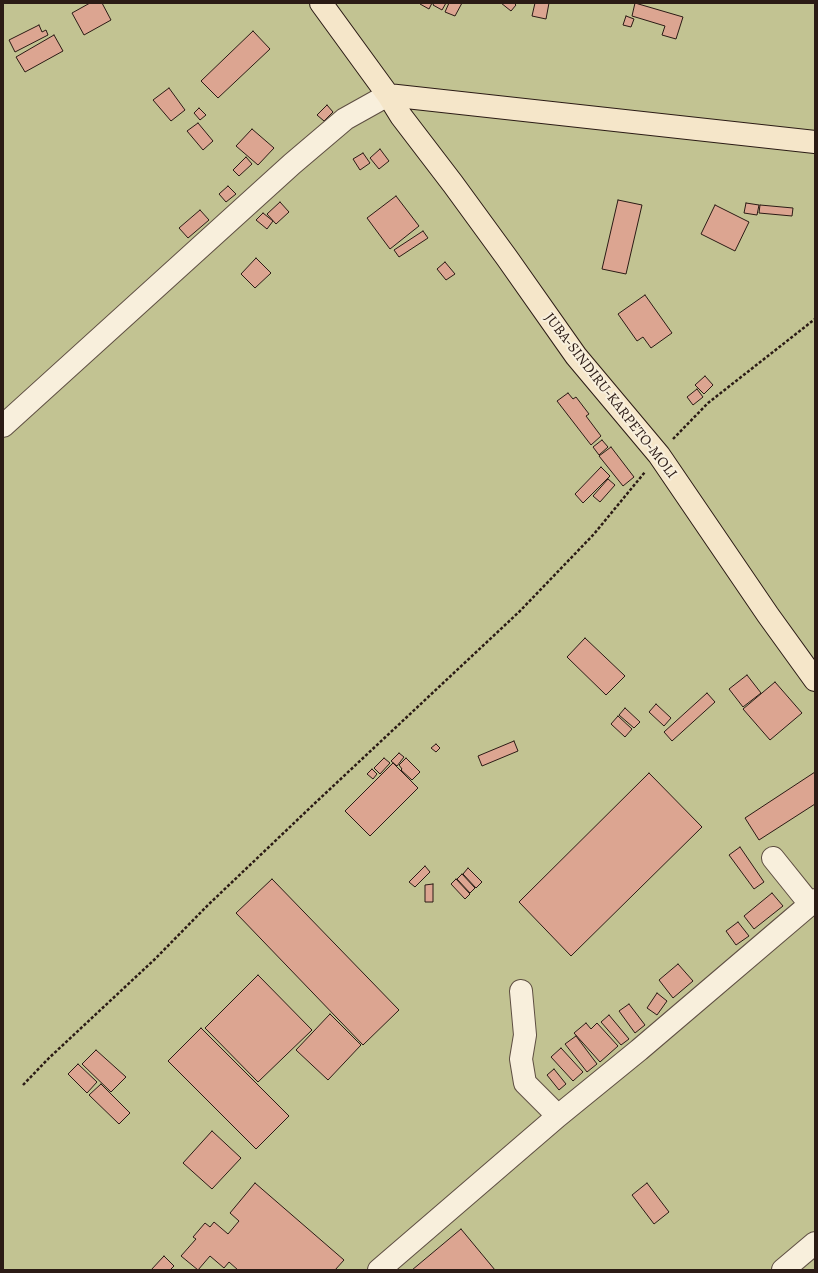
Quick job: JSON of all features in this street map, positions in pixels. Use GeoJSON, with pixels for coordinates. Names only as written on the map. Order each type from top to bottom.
{"type":"FeatureCollection","features":[{"type":"Feature","properties":{"kind":"main road","name":"JUBA-SINDIRU-KARPETO-MOLI"},"geometry":{"type":"LineString","coordinates":[[321,3],[388,95],[401,116],[507,258],[576,356],[659,455],[768,615],[815,680]]}},
{"type":"Feature","properties":{"kind":"main road"},"geometry":{"type":"LineString","coordinates":[[388,95],[815,142]]}},
{"type":"Feature","properties":{"kind":"street"},"geometry":{"type":"LineString","coordinates":[[3,426],[292,164],[345,120],[388,95]]}},
{"type":"Feature","properties":{"kind":"street"},"geometry":{"type":"LineString","coordinates":[[379,1270],[558,1116],[639,1050],[813,902],[773,858]]}},
{"type":"Feature","properties":{"kind":"street"},"geometry":{"type":"LineString","coordinates":[[521,991],[525,1035],[521,1059],[525,1083],[558,1116]]}},
{"type":"Feature","properties":{"kind":"street"},"geometry":{"type":"LineString","coordinates":[[782,1270],[815,1243]]}},
{"type":"Feature","properties":{"kind":"path"},"geometry":{"type":"LineString","coordinates":[[24,1085],[49,1058],[154,959],[213,899],[520,611],[594,534],[686,424],[708,403],[815,319]]}},
{"type":"Feature","properties":{"kind":"green space"},"geometry":{"type":"Polygon","coordinates":[[[3,3],[815,3],[815,1270],[3,1270],[3,3]]]}},
{"type":"Feature","properties":{"kind":"building"},"geometry":{"type":"Polygon","coordinates":[[[90,3],[102,3],[111,20],[84,35],[72,13],[90,3]]]}},
{"type":"Feature","properties":{"kind":"building"},"geometry":{"type":"Polygon","coordinates":[[[432,3],[429,9],[420,4],[432,3]]]}},
{"type":"Feature","properties":{"kind":"building"},"geometry":{"type":"Polygon","coordinates":[[[434,3],[446,3],[442,10],[433,5],[434,3]]]}},
{"type":"Feature","properties":{"kind":"building"},"geometry":{"type":"Polygon","coordinates":[[[449,3],[462,3],[455,16],[445,12],[449,3]]]}},
{"type":"Feature","properties":{"kind":"building"},"geometry":{"type":"Polygon","coordinates":[[[501,3],[514,3],[516,5],[511,11],[501,3]]]}},
{"type":"Feature","properties":{"kind":"building"},"geometry":{"type":"Polygon","coordinates":[[[535,3],[549,3],[546,19],[532,16],[535,3]]]}},
{"type":"Feature","properties":{"kind":"building"},"geometry":{"type":"Polygon","coordinates":[[[635,3],[683,17],[676,39],[662,35],[665,26],[632,16],[635,3]]]}},
{"type":"Feature","properties":{"kind":"building"},"geometry":{"type":"Polygon","coordinates":[[[626,16],[634,19],[631,27],[623,25],[626,16]]]}},
{"type":"Feature","properties":{"kind":"building"},"geometry":{"type":"Polygon","coordinates":[[[39,25],[42,32],[46,30],[48,35],[15,52],[9,40],[39,25]]]}},
{"type":"Feature","properties":{"kind":"building"},"geometry":{"type":"Polygon","coordinates":[[[253,31],[270,49],[218,98],[201,81],[253,31]]]}},
{"type":"Feature","properties":{"kind":"building"},"geometry":{"type":"Polygon","coordinates":[[[54,35],[63,51],[25,72],[16,57],[54,35]]]}},
{"type":"Feature","properties":{"kind":"building"},"geometry":{"type":"Polygon","coordinates":[[[169,88],[185,110],[171,121],[153,100],[169,88]]]}},
{"type":"Feature","properties":{"kind":"building"},"geometry":{"type":"Polygon","coordinates":[[[327,105],[333,112],[324,121],[317,115],[327,105]]]}},
{"type":"Feature","properties":{"kind":"building"},"geometry":{"type":"Polygon","coordinates":[[[199,108],[206,115],[200,120],[194,113],[199,108]]]}},
{"type":"Feature","properties":{"kind":"building"},"geometry":{"type":"Polygon","coordinates":[[[198,123],[213,141],[203,150],[187,131],[198,123]]]}},
{"type":"Feature","properties":{"kind":"building"},"geometry":{"type":"Polygon","coordinates":[[[252,129],[274,148],[258,165],[236,146],[252,129]]]}},
{"type":"Feature","properties":{"kind":"building"},"geometry":{"type":"Polygon","coordinates":[[[380,149],[389,161],[379,169],[370,158],[380,149]]]}},
{"type":"Feature","properties":{"kind":"building"},"geometry":{"type":"Polygon","coordinates":[[[363,153],[370,163],[360,170],[353,159],[363,153]]]}},
{"type":"Feature","properties":{"kind":"building"},"geometry":{"type":"Polygon","coordinates":[[[246,157],[252,164],[239,176],[233,170],[246,157]]]}},
{"type":"Feature","properties":{"kind":"building"},"geometry":{"type":"Polygon","coordinates":[[[228,186],[236,194],[226,202],[219,194],[228,186]]]}},
{"type":"Feature","properties":{"kind":"building"},"geometry":{"type":"Polygon","coordinates":[[[396,196],[419,226],[390,249],[367,218],[396,196]]]}},
{"type":"Feature","properties":{"kind":"building"},"geometry":{"type":"Polygon","coordinates":[[[618,200],[642,205],[626,274],[602,269],[618,200]]]}},
{"type":"Feature","properties":{"kind":"building"},"geometry":{"type":"Polygon","coordinates":[[[280,202],[289,212],[276,224],[267,214],[280,202]]]}},
{"type":"Feature","properties":{"kind":"building"},"geometry":{"type":"Polygon","coordinates":[[[746,203],[759,205],[757,215],[744,213],[746,203]]]}},
{"type":"Feature","properties":{"kind":"building"},"geometry":{"type":"Polygon","coordinates":[[[715,205],[749,222],[735,251],[701,234],[715,205]]]}},
{"type":"Feature","properties":{"kind":"building"},"geometry":{"type":"Polygon","coordinates":[[[760,205],[793,208],[792,216],[759,213],[760,205]]]}},
{"type":"Feature","properties":{"kind":"building"},"geometry":{"type":"Polygon","coordinates":[[[200,210],[209,220],[188,238],[179,228],[200,210]]]}},
{"type":"Feature","properties":{"kind":"building"},"geometry":{"type":"Polygon","coordinates":[[[263,213],[273,221],[267,229],[256,220],[263,213]]]}},
{"type":"Feature","properties":{"kind":"building"},"geometry":{"type":"Polygon","coordinates":[[[423,231],[428,238],[399,257],[394,250],[423,231]]]}},
{"type":"Feature","properties":{"kind":"building"},"geometry":{"type":"Polygon","coordinates":[[[256,258],[271,273],[255,288],[241,274],[256,258]]]}},
{"type":"Feature","properties":{"kind":"building"},"geometry":{"type":"Polygon","coordinates":[[[445,262],[455,274],[446,280],[437,269],[445,262]]]}},
{"type":"Feature","properties":{"kind":"building"},"geometry":{"type":"Polygon","coordinates":[[[645,295],[672,333],[651,348],[643,337],[637,341],[618,314],[645,295]]]}},
{"type":"Feature","properties":{"kind":"building"},"geometry":{"type":"Polygon","coordinates":[[[705,376],[713,385],[704,394],[695,385],[705,376]]]}},
{"type":"Feature","properties":{"kind":"building"},"geometry":{"type":"Polygon","coordinates":[[[697,389],[703,397],[693,405],[687,397],[697,389]]]}},
{"type":"Feature","properties":{"kind":"building"},"geometry":{"type":"Polygon","coordinates":[[[568,393],[573,399],[576,397],[589,414],[586,416],[601,436],[591,445],[557,401],[568,393]]]}},
{"type":"Feature","properties":{"kind":"building"},"geometry":{"type":"Polygon","coordinates":[[[602,440],[608,447],[599,455],[593,447],[602,440]]]}},
{"type":"Feature","properties":{"kind":"building"},"geometry":{"type":"Polygon","coordinates":[[[611,447],[634,477],[623,486],[599,456],[611,447]]]}},
{"type":"Feature","properties":{"kind":"building"},"geometry":{"type":"Polygon","coordinates":[[[601,467],[610,476],[583,503],[575,494],[601,467]]]}},
{"type":"Feature","properties":{"kind":"building"},"geometry":{"type":"Polygon","coordinates":[[[608,479],[615,485],[600,502],[593,496],[608,479]]]}},
{"type":"Feature","properties":{"kind":"building"},"geometry":{"type":"Polygon","coordinates":[[[585,638],[625,676],[606,695],[567,657],[585,638]]]}},
{"type":"Feature","properties":{"kind":"building"},"geometry":{"type":"Polygon","coordinates":[[[747,675],[761,693],[743,707],[729,689],[747,675]]]}},
{"type":"Feature","properties":{"kind":"building"},"geometry":{"type":"Polygon","coordinates":[[[775,682],[802,713],[770,740],[743,709],[775,682]]]}},
{"type":"Feature","properties":{"kind":"building"},"geometry":{"type":"Polygon","coordinates":[[[707,693],[715,702],[672,741],[664,732],[707,693]]]}},
{"type":"Feature","properties":{"kind":"building"},"geometry":{"type":"Polygon","coordinates":[[[656,704],[671,718],[664,726],[649,712],[656,704]]]}},
{"type":"Feature","properties":{"kind":"building"},"geometry":{"type":"Polygon","coordinates":[[[625,708],[640,722],[634,728],[619,715],[625,708]]]}},
{"type":"Feature","properties":{"kind":"building"},"geometry":{"type":"Polygon","coordinates":[[[618,716],[632,729],[625,737],[611,724],[618,716]]]}},
{"type":"Feature","properties":{"kind":"building"},"geometry":{"type":"Polygon","coordinates":[[[514,741],[518,751],[482,766],[478,756],[514,741]]]}},
{"type":"Feature","properties":{"kind":"building"},"geometry":{"type":"Polygon","coordinates":[[[436,744],[440,748],[436,752],[431,748],[436,744]]]}},
{"type":"Feature","properties":{"kind":"building"},"geometry":{"type":"Polygon","coordinates":[[[399,753],[404,757],[397,766],[391,761],[399,753]]]}},
{"type":"Feature","properties":{"kind":"building"},"geometry":{"type":"Polygon","coordinates":[[[384,758],[390,763],[380,774],[374,768],[384,758]]]}},
{"type":"Feature","properties":{"kind":"building"},"geometry":{"type":"Polygon","coordinates":[[[406,758],[420,772],[412,780],[401,770],[402,769],[399,765],[406,758]]]}},
{"type":"Feature","properties":{"kind":"building"},"geometry":{"type":"Polygon","coordinates":[[[393,763],[418,788],[370,836],[345,811],[393,763]]]}},
{"type":"Feature","properties":{"kind":"building"},"geometry":{"type":"Polygon","coordinates":[[[372,769],[377,774],[373,779],[367,774],[372,769]]]}},
{"type":"Feature","properties":{"kind":"building"},"geometry":{"type":"Polygon","coordinates":[[[815,772],[815,804],[759,840],[745,818],[815,772]]]}},
{"type":"Feature","properties":{"kind":"building"},"geometry":{"type":"Polygon","coordinates":[[[649,773],[702,827],[571,956],[519,902],[649,773]]]}},
{"type":"Feature","properties":{"kind":"building"},"geometry":{"type":"Polygon","coordinates":[[[740,847],[764,882],[754,889],[729,855],[740,847]]]}},
{"type":"Feature","properties":{"kind":"building"},"geometry":{"type":"Polygon","coordinates":[[[425,866],[430,872],[415,887],[409,882],[425,866]]]}},
{"type":"Feature","properties":{"kind":"building"},"geometry":{"type":"Polygon","coordinates":[[[468,868],[482,882],[476,888],[463,874],[468,868]]]}},
{"type":"Feature","properties":{"kind":"building"},"geometry":{"type":"Polygon","coordinates":[[[462,874],[475,888],[470,893],[457,879],[462,874]]]}},
{"type":"Feature","properties":{"kind":"building"},"geometry":{"type":"Polygon","coordinates":[[[272,879],[399,1010],[363,1045],[236,913],[272,879]]]}},
{"type":"Feature","properties":{"kind":"building"},"geometry":{"type":"Polygon","coordinates":[[[456,879],[470,894],[465,899],[451,884],[456,879]]]}},
{"type":"Feature","properties":{"kind":"building"},"geometry":{"type":"Polygon","coordinates":[[[433,884],[433,902],[425,902],[425,885],[433,884]]]}},
{"type":"Feature","properties":{"kind":"building"},"geometry":{"type":"Polygon","coordinates":[[[772,893],[783,906],[754,929],[744,916],[772,893]]]}},
{"type":"Feature","properties":{"kind":"building"},"geometry":{"type":"Polygon","coordinates":[[[738,922],[749,936],[736,945],[726,931],[738,922]]]}},
{"type":"Feature","properties":{"kind":"building"},"geometry":{"type":"Polygon","coordinates":[[[678,964],[693,981],[673,998],[659,980],[678,964]]]}},
{"type":"Feature","properties":{"kind":"building"},"geometry":{"type":"Polygon","coordinates":[[[258,975],[312,1030],[258,1082],[205,1028],[258,975]]]}},
{"type":"Feature","properties":{"kind":"building"},"geometry":{"type":"Polygon","coordinates":[[[657,993],[667,1001],[657,1015],[647,1008],[657,993]]]}},
{"type":"Feature","properties":{"kind":"building"},"geometry":{"type":"Polygon","coordinates":[[[629,1004],[645,1025],[635,1033],[619,1011],[629,1004]]]}},
{"type":"Feature","properties":{"kind":"building"},"geometry":{"type":"Polygon","coordinates":[[[330,1014],[361,1045],[328,1080],[296,1050],[330,1014]]]}},
{"type":"Feature","properties":{"kind":"building"},"geometry":{"type":"Polygon","coordinates":[[[609,1015],[629,1039],[621,1045],[601,1022],[609,1015]]]}},
{"type":"Feature","properties":{"kind":"building"},"geometry":{"type":"Polygon","coordinates":[[[586,1023],[591,1029],[597,1023],[618,1046],[600,1062],[574,1033],[586,1023]]]}},
{"type":"Feature","properties":{"kind":"building"},"geometry":{"type":"Polygon","coordinates":[[[201,1028],[289,1116],[256,1149],[168,1061],[201,1028]]]}},
{"type":"Feature","properties":{"kind":"building"},"geometry":{"type":"Polygon","coordinates":[[[576,1036],[597,1064],[587,1072],[565,1044],[576,1036]]]}},
{"type":"Feature","properties":{"kind":"building"},"geometry":{"type":"Polygon","coordinates":[[[561,1048],[583,1072],[573,1081],[551,1057],[561,1048]]]}},
{"type":"Feature","properties":{"kind":"building"},"geometry":{"type":"Polygon","coordinates":[[[96,1050],[126,1077],[111,1092],[82,1064],[96,1050]]]}},
{"type":"Feature","properties":{"kind":"building"},"geometry":{"type":"Polygon","coordinates":[[[78,1064],[97,1082],[87,1093],[68,1074],[78,1064]]]}},
{"type":"Feature","properties":{"kind":"building"},"geometry":{"type":"Polygon","coordinates":[[[554,1069],[566,1084],[559,1090],[547,1075],[554,1069]]]}},
{"type":"Feature","properties":{"kind":"building"},"geometry":{"type":"Polygon","coordinates":[[[101,1084],[130,1113],[119,1124],[89,1095],[101,1084]]]}},
{"type":"Feature","properties":{"kind":"building"},"geometry":{"type":"Polygon","coordinates":[[[212,1131],[241,1158],[212,1189],[183,1163],[212,1131]]]}},
{"type":"Feature","properties":{"kind":"building"},"geometry":{"type":"Polygon","coordinates":[[[255,1183],[344,1260],[335,1270],[238,1270],[229,1262],[224,1268],[210,1256],[198,1270],[181,1256],[196,1239],[193,1237],[205,1223],[210,1227],[214,1222],[228,1234],[239,1221],[230,1213],[255,1183]]]}},
{"type":"Feature","properties":{"kind":"building"},"geometry":{"type":"Polygon","coordinates":[[[647,1183],[669,1212],[654,1224],[632,1195],[647,1183]]]}},
{"type":"Feature","properties":{"kind":"building"},"geometry":{"type":"Polygon","coordinates":[[[461,1229],[495,1270],[412,1270],[461,1229]]]}},
{"type":"Feature","properties":{"kind":"building"},"geometry":{"type":"Polygon","coordinates":[[[164,1256],[174,1266],[170,1270],[151,1270],[164,1256]]]}}]}
